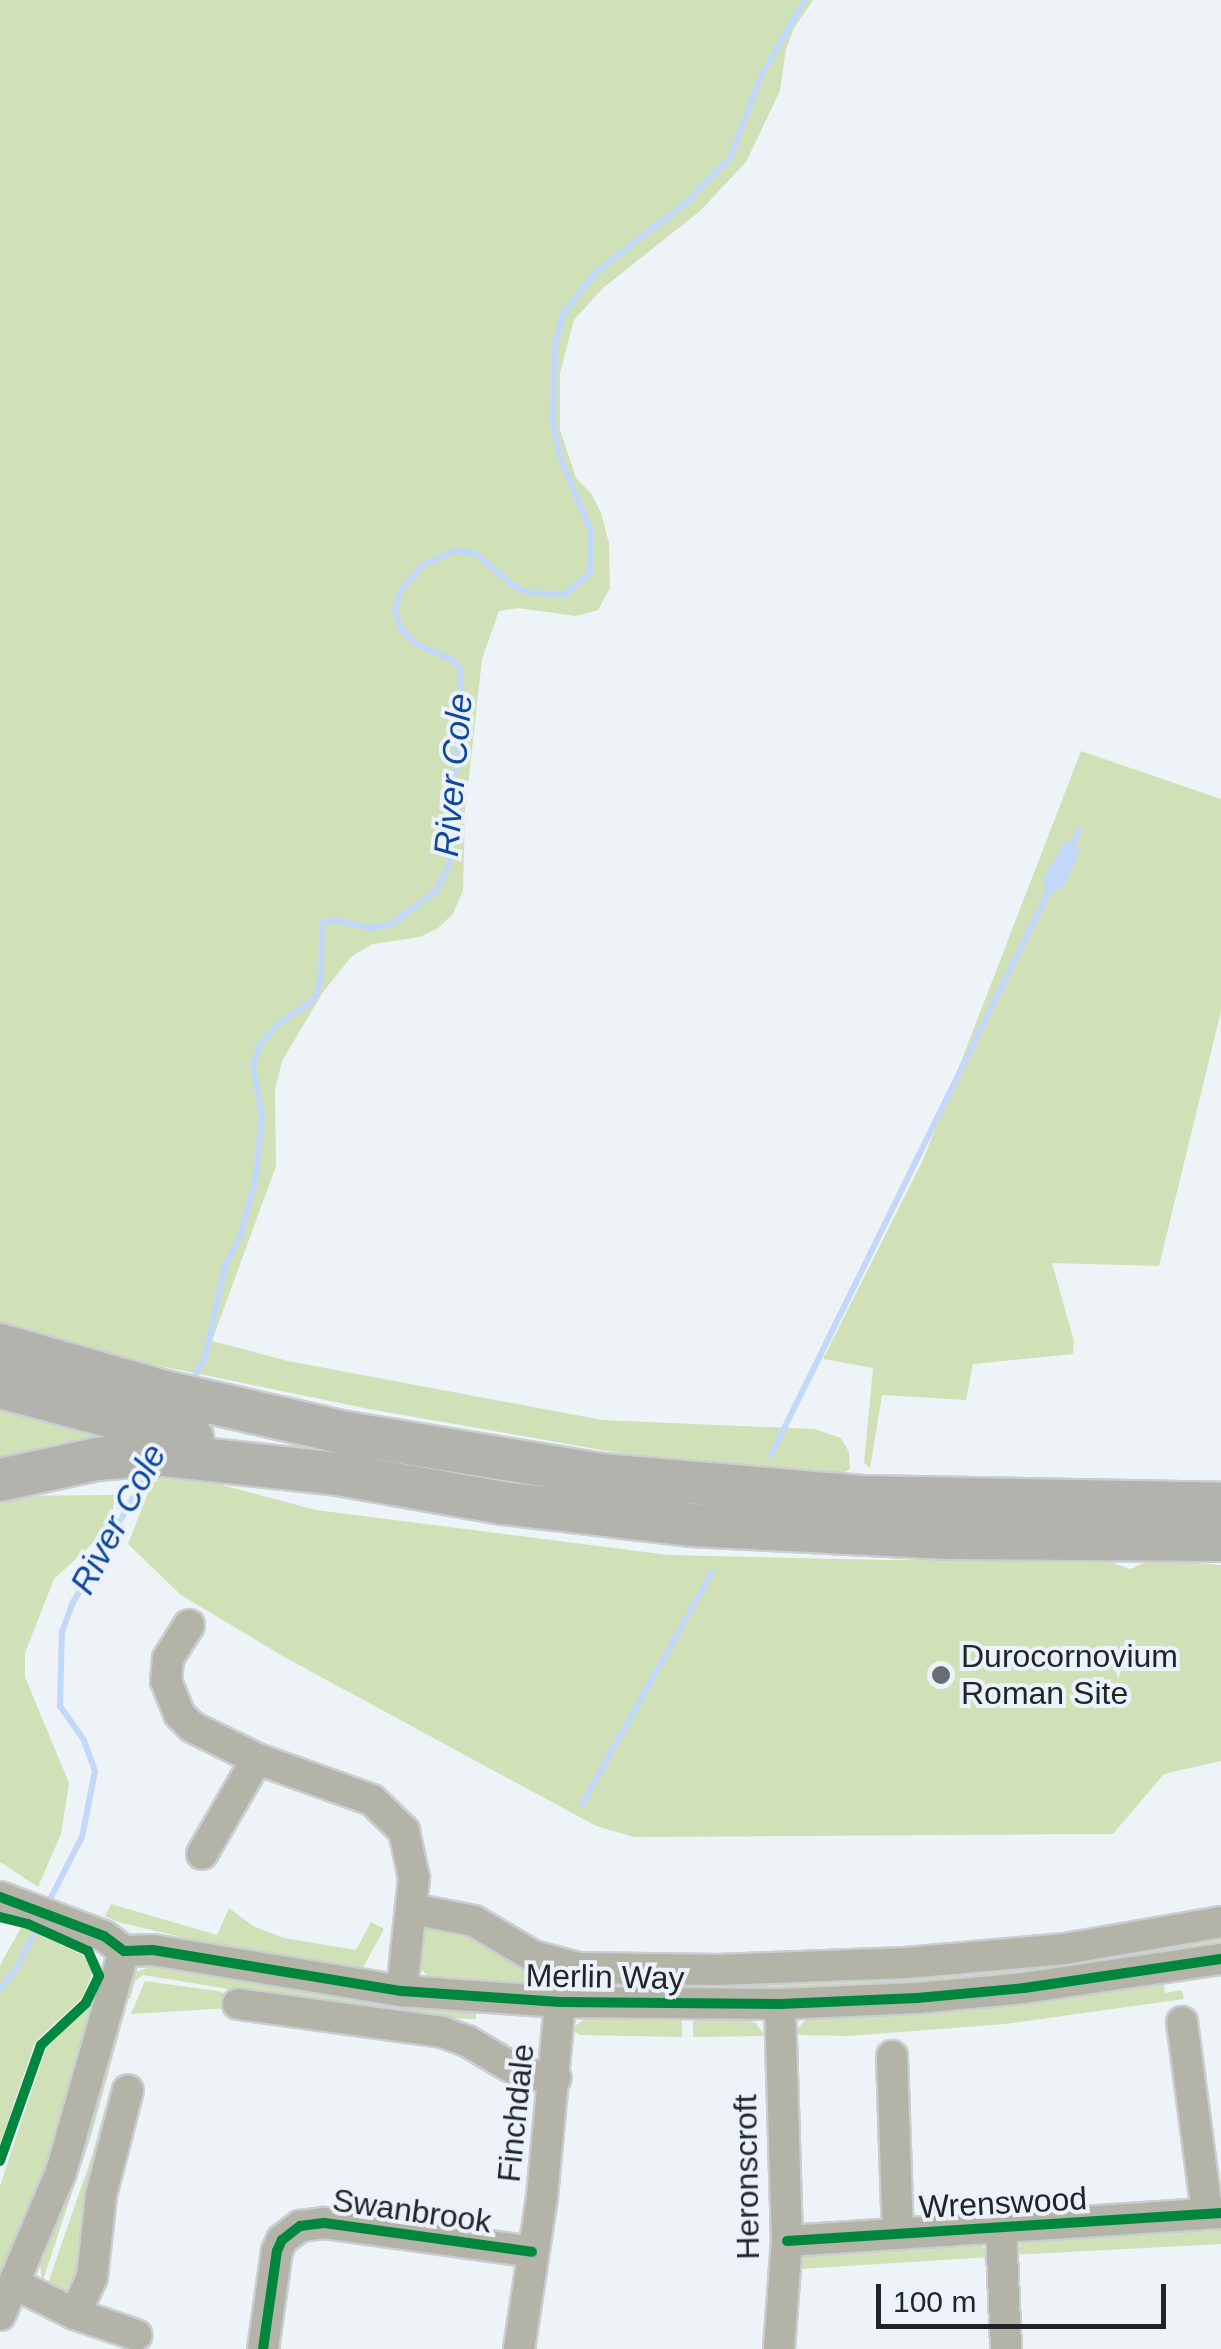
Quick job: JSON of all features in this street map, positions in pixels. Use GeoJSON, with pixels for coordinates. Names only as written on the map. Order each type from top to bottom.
{"type":"FeatureCollection","features":[{"type":"Feature","properties":{"kind":"highway"},"geometry":{"type":"LineString","coordinates":[[0,1345],[166,1427],[435,1449],[692,1485],[1010,1503],[1221,1504]]}},
{"type":"Feature","properties":{"kind":"highway"},"geometry":{"type":"LineString","coordinates":[[0,1387],[338,1474],[502,1503],[691,1525],[950,1538],[1221,1540]]}},
{"type":"Feature","properties":{"kind":"highway"},"geometry":{"type":"LineString","coordinates":[[0,1480],[166,1427]]}},
{"type":"Feature","properties":{"kind":"street"},"geometry":{"type":"LineString","coordinates":[[189,1625],[168,1659],[170,1696],[192,1727],[256,1760],[372,1800],[389,1812],[404,1831],[412,1853],[412,1909],[402,1991]]}},
{"type":"Feature","properties":{"kind":"street"},"geometry":{"type":"LineString","coordinates":[[202,1854],[256,1760]]}},
{"type":"Feature","properties":{"kind":"street","name":"Merlin Way"},"geometry":{"type":"LineString","coordinates":[[13,1902],[104,1936],[124,1950],[153,1950],[402,1991],[560,2002],[780,2004],[1024,1988],[1221,1959]]}},
{"type":"Feature","properties":{"kind":"street","name":"Merlin Way"},"geometry":{"type":"LineString","coordinates":[[412,1909],[474,1921],[533,1956],[578,1968],[717,1970],[887,1964],[1064,1949],[1221,1922]]}},
{"type":"Feature","properties":{"kind":"street"},"geometry":{"type":"LineString","coordinates":[[0,2315],[61,2172],[124,1950]]}},
{"type":"Feature","properties":{"kind":"street","name":"Finchdale"},"geometry":{"type":"LineString","coordinates":[[518,2349],[556,2078],[560,2002]]}},
{"type":"Feature","properties":{"kind":"street"},"geometry":{"type":"LineString","coordinates":[[238,2004],[271,2019],[442,2032],[467,2041],[521,2073],[556,2078]]}},
{"type":"Feature","properties":{"kind":"street","name":"Heronscroft"},"geometry":{"type":"LineString","coordinates":[[778,2349],[787,2241],[780,2004]]}},
{"type":"Feature","properties":{"kind":"street","name":"Wrenswood"},"geometry":{"type":"LineString","coordinates":[[787,2241],[1214,2213],[1182,2022]]}},
{"type":"Feature","properties":{"kind":"street","name":"Wrenswood"},"geometry":{"type":"LineString","coordinates":[[892,2056],[898,2233]]}},
{"type":"Feature","properties":{"kind":"street"},"geometry":{"type":"LineString","coordinates":[[75,2314],[92,2277],[101,2194],[129,2132],[128,2090]]}},
{"type":"Feature","properties":{"kind":"street","name":"Swanbrook"},"geometry":{"type":"LineString","coordinates":[[263,2349],[277,2251],[282,2240],[300,2226],[324,2224],[532,2252]]}},
{"type":"Feature","properties":{"kind":"street"},"geometry":{"type":"LineString","coordinates":[[1000,2228],[1006,2349]]}},
{"type":"Feature","properties":{"kind":"street"},"geometry":{"type":"LineString","coordinates":[[15,2284],[75,2314],[136,2335]]}},
{"type":"Feature","properties":{"kind":"green space"},"geometry":{"type":"Polygon","coordinates":[[[0,0],[813,0],[794,28],[786,49],[780,91],[746,162],[700,211],[603,288],[574,320],[560,373],[560,430],[576,478],[591,493],[601,513],[609,543],[610,588],[598,610],[576,616],[518,608],[499,611],[482,659],[465,813],[463,891],[453,914],[438,928],[420,937],[373,944],[352,956],[323,992],[282,1061],[275,1090],[276,1166],[212,1341],[288,1361],[602,1420],[814,1429],[841,1438],[849,1452],[850,1469],[842,1473],[771,1470],[619,1453],[369,1409],[126,1359],[0,1322],[0,0]]]}},
{"type":"Feature","properties":{"kind":"green space"},"geometry":{"type":"Polygon","coordinates":[[[1081,751],[1221,799],[1221,1011],[1159,1266],[1052,1263],[1074,1341],[1073,1354],[973,1364],[966,1400],[882,1395],[870,1468],[864,1463],[873,1368],[823,1359],[923,1160],[1081,751]]]}},
{"type":"Feature","properties":{"kind":"green space"},"geometry":{"type":"Polygon","coordinates":[[[0,1401],[37,1411],[114,1441],[0,1463],[0,1401]]]}},
{"type":"Feature","properties":{"kind":"green space"},"geometry":{"type":"Polygon","coordinates":[[[166,1470],[316,1510],[669,1555],[883,1560],[1098,1558],[1130,1569],[1153,1559],[1221,1565],[1221,1761],[1164,1774],[1113,1834],[634,1837],[596,1826],[286,1658],[181,1595],[128,1544],[153,1480],[166,1470]]]}},
{"type":"Feature","properties":{"kind":"green space"},"geometry":{"type":"Polygon","coordinates":[[[114,1495],[113,1512],[104,1533],[54,1579],[25,1653],[25,1677],[69,1783],[61,1834],[38,1887],[0,1862],[0,1496],[114,1495]]]}},
{"type":"Feature","properties":{"kind":"green space"},"geometry":{"type":"Polygon","coordinates":[[[111,1904],[217,1935],[229,1908],[253,1926],[284,1938],[356,1950],[371,1922],[384,1929],[360,1973],[286,1962],[118,1922],[105,1916],[111,1904]]]}},
{"type":"Feature","properties":{"kind":"green space"},"geometry":{"type":"Polygon","coordinates":[[[449,1923],[541,1970],[1221,1931],[1221,1949],[1123,1964],[847,1991],[686,1995],[432,1981],[416,1963],[419,1938],[427,1928],[449,1923]]]}},
{"type":"Feature","properties":{"kind":"green space"},"geometry":{"type":"Polygon","coordinates":[[[22,1926],[84,1956],[93,1971],[83,1997],[35,2042],[0,2145],[0,1965],[22,1926]]]}},
{"type":"Feature","properties":{"kind":"green space"},"geometry":{"type":"Polygon","coordinates":[[[154,1966],[476,2009],[476,2019],[401,2017],[143,1975],[135,1981],[130,1999],[120,1997],[134,1972],[154,1966]]]}},
{"type":"Feature","properties":{"kind":"green space"},"geometry":{"type":"Polygon","coordinates":[[[145,1981],[230,1995],[229,2008],[131,2014],[145,1981]]]}},
{"type":"Feature","properties":{"kind":"green space"},"geometry":{"type":"Polygon","coordinates":[[[1163,1981],[1165,1993],[1182,1990],[1184,1999],[1005,2024],[848,2036],[792,2035],[808,2017],[1163,1981]]]}},
{"type":"Feature","properties":{"kind":"green space"},"geometry":{"type":"Polygon","coordinates":[[[95,1999],[62,2128],[0,2285],[0,2186],[20,2125],[46,2049],[95,1999]]]}},
{"type":"Feature","properties":{"kind":"green space"},"geometry":{"type":"Polygon","coordinates":[[[119,2005],[126,2008],[92,2133],[42,2283],[40,2263],[78,2155],[119,2005]]]}},
{"type":"Feature","properties":{"kind":"green space"},"geometry":{"type":"Polygon","coordinates":[[[591,2015],[682,2017],[682,2037],[579,2035],[572,2028],[591,2015]]]}},
{"type":"Feature","properties":{"kind":"green space"},"geometry":{"type":"Polygon","coordinates":[[[728,2017],[755,2022],[765,2036],[693,2037],[693,2021],[728,2017]]]}},
{"type":"Feature","properties":{"kind":"green space"},"geometry":{"type":"Polygon","coordinates":[[[121,2081],[86,2268],[69,2293],[60,2295],[46,2289],[92,2156],[110,2090],[114,2082],[121,2081]]]}},
{"type":"Feature","properties":{"kind":"green space"},"geometry":{"type":"Polygon","coordinates":[[[1221,2227],[1221,2244],[1013,2255],[1015,2247],[1029,2238],[1221,2227]]]}},
{"type":"Feature","properties":{"kind":"green space"},"geometry":{"type":"Polygon","coordinates":[[[980,2243],[991,2257],[800,2269],[793,2265],[806,2251],[980,2243]]]}},
{"type":"Feature","properties":{"kind":"water"},"geometry":{"type":"Polygon","coordinates":[[[1065,840],[1077,845],[1080,852],[1062,889],[1051,892],[1044,887],[1044,878],[1065,840]]]}},
{"type":"Feature","properties":{"kind":"waterway","name":"River Cole"},"geometry":{"type":"LineString","coordinates":[[191,1383],[205,1358],[225,1266],[240,1236],[255,1181],[262,1117],[253,1065],[259,1046],[279,1023],[314,1000],[321,979],[322,922],[337,920],[369,928],[390,925],[436,891],[449,864],[461,672],[453,660],[416,644],[401,629],[395,611],[400,592],[423,565],[454,551],[475,553],[514,586],[530,593],[565,594],[590,573],[590,529],[561,460],[553,425],[554,350],[563,314],[596,272],[689,200],[730,158],[762,74],[805,0]]}},
{"type":"Feature","properties":{"kind":"waterway"},"geometry":{"type":"LineString","coordinates":[[1071,847],[1080,830]]}},
{"type":"Feature","properties":{"kind":"waterway"},"geometry":{"type":"LineString","coordinates":[[771,1455],[1052,885]]}},
{"type":"Feature","properties":{"kind":"waterway","name":"River Cole"},"geometry":{"type":"LineString","coordinates":[[47,1905],[82,1837],[95,1771],[84,1740],[60,1706],[62,1632],[72,1604],[149,1470]]}},
{"type":"Feature","properties":{"kind":"waterway"},"geometry":{"type":"LineString","coordinates":[[582,1804],[712,1572]]}},
{"type":"Feature","properties":{"kind":"waterway","name":"River Cole"},"geometry":{"type":"LineString","coordinates":[[0,1988],[15,1971],[40,1921]]}},
{"type":"Feature","properties":{"kind":"cycle path"},"geometry":{"type":"LineString","coordinates":[[0,1897],[104,1936],[124,1951],[153,1950],[402,1991],[560,2002],[780,2004],[917,1998],[1024,1988],[1221,1959]]}},
{"type":"Feature","properties":{"kind":"cycle path"},"geometry":{"type":"LineString","coordinates":[[0,1917],[28,1924],[88,1951],[99,1976],[86,2003],[41,2045],[0,2161]]}},
{"type":"Feature","properties":{"kind":"cycle path"},"geometry":{"type":"LineString","coordinates":[[787,2241],[1221,2213]]}},
{"type":"Feature","properties":{"kind":"cycle path"},"geometry":{"type":"LineString","coordinates":[[263,2349],[277,2251],[282,2240],[300,2226],[324,2223],[532,2252]]}},
{"type":"Feature","properties":{"kind":"place","name":"Durocornovium Roman Site"},"geometry":{"type":"Point","coordinates":[941,1675]}}]}
